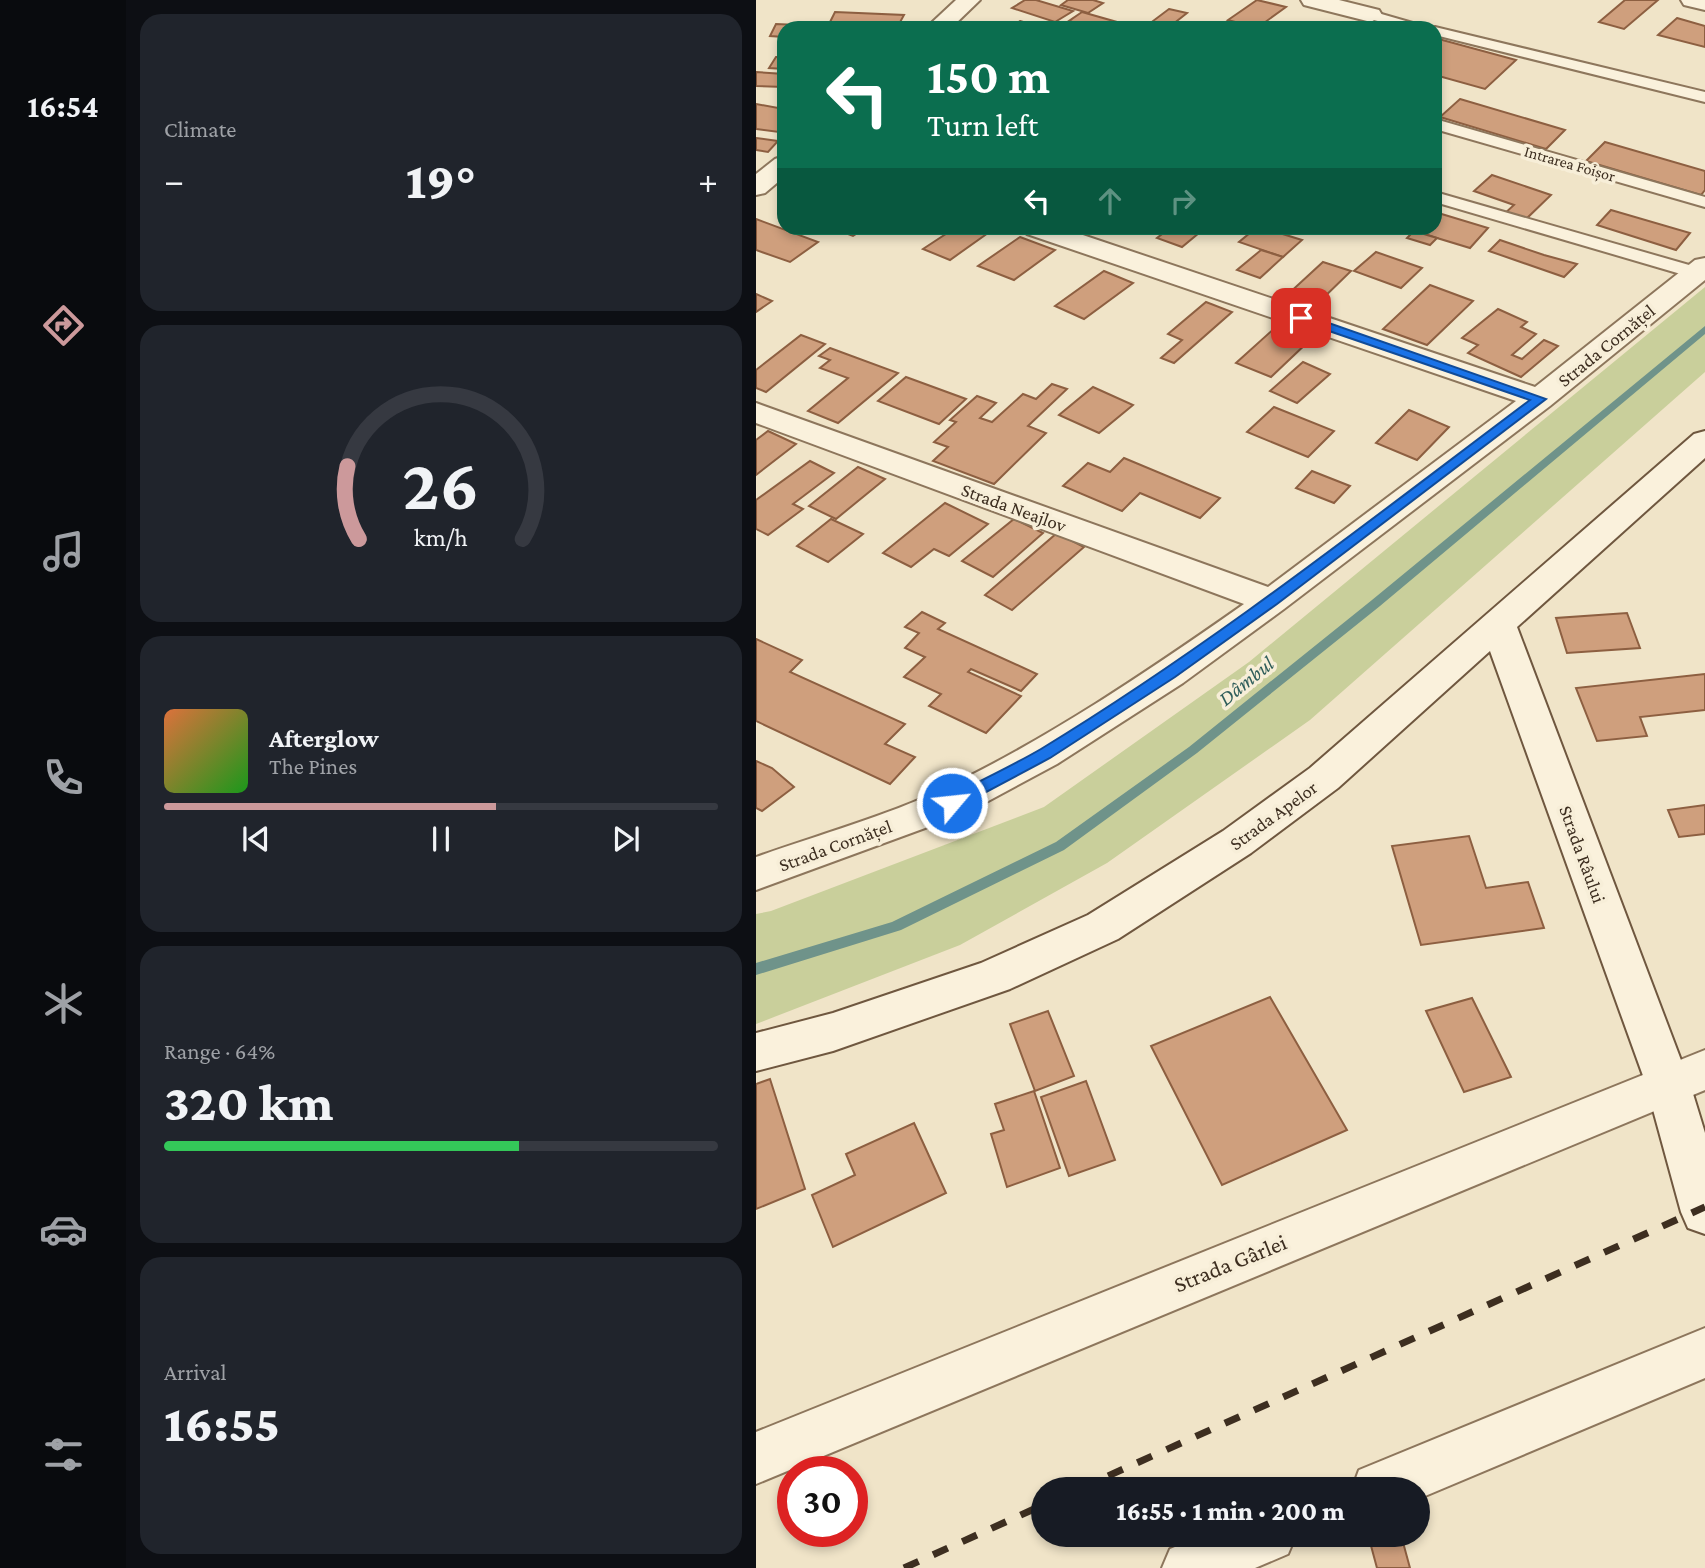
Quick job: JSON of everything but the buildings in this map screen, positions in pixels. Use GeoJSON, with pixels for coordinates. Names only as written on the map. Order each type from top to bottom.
{"type":"FeatureCollection","features":[{"type":"Feature","properties":{"kind":"street"},"geometry":{"type":"LineString","coordinates":[[946,21],[969,0]]}},
{"type":"Feature","properties":{"kind":"street"},"geometry":{"type":"LineString","coordinates":[[1312,0],[1371,15]]}},
{"type":"Feature","properties":{"kind":"street"},"geometry":{"type":"LineString","coordinates":[[1692,0],[1705,3]]}},
{"type":"Feature","properties":{"kind":"street"},"geometry":{"type":"LineString","coordinates":[[756,187],[777,170]]}},
{"type":"Feature","properties":{"kind":"street"},"geometry":{"type":"LineString","coordinates":[[1058,235],[1539,399]]}},
{"type":"Feature","properties":{"kind":"street","name":"Strada Cornățel"},"geometry":{"type":"LineString","coordinates":[[756,874],[952,803],[1033,760],[1170,674],[1272,601],[1539,399],[1701,270]]}},
{"type":"Feature","properties":{"kind":"street","name":"Strada Neajlov"},"geometry":{"type":"LineString","coordinates":[[756,412],[1272,601]]}},
{"type":"Feature","properties":{"kind":"street","name":"Strada Apelor"},"geometry":{"type":"LineString","coordinates":[[756,1052],[833,1032],[995,976],[1103,926],[1237,842],[1324,778],[1705,441]]}},
{"type":"Feature","properties":{"kind":"street","name":"Strada Râului"},"geometry":{"type":"LineString","coordinates":[[1498,624],[1686,1077],[1705,1212]]}},
{"type":"Feature","properties":{"kind":"street","name":"Strada Gârlei"},"geometry":{"type":"LineString","coordinates":[[756,1458],[1686,1077]]}},
{"type":"Feature","properties":{"kind":"street"},"geometry":{"type":"LineString","coordinates":[[1407,1477],[1705,1353]]}},
{"type":"Feature","properties":{"kind":"street"},"geometry":{"type":"LineString","coordinates":[[1189,1568],[1240,1547]]}},
{"type":"Feature","properties":{"kind":"lane"},"geometry":{"type":"LineString","coordinates":[[1371,15],[1395,21]]}},
{"type":"Feature","properties":{"kind":"lane"},"geometry":{"type":"LineString","coordinates":[[1442,33],[1705,97]]}},
{"type":"Feature","properties":{"kind":"lane","name":"Intrarea Foișor"},"geometry":{"type":"LineString","coordinates":[[1442,126],[1705,202]]}},
{"type":"Feature","properties":{"kind":"lane"},"geometry":{"type":"LineString","coordinates":[[1442,199],[1701,270]]}},
{"type":"Feature","properties":{"kind":"green space"},"geometry":{"type":"Polygon","coordinates":[[[1705,287],[1705,372],[1310,720],[1107,863],[960,945],[756,1024],[756,914],[771,911],[1044,807],[1249,662],[1705,287]]]}},
{"type":"Feature","properties":{"kind":"waterway","name":"Dâmbul"},"geometry":{"type":"LineString","coordinates":[[756,969],[896,926],[1060,846],[1193,750],[1376,603],[1705,329]]}},
{"type":"Feature","properties":{"kind":"railway"},"geometry":{"type":"LineString","coordinates":[[1106,1477],[1705,1207]]}},
{"type":"Feature","properties":{"kind":"railway"},"geometry":{"type":"LineString","coordinates":[[904,1568],[1031,1510]]}},
{"type":"Feature","properties":{"kind":"route"},"geometry":{"type":"LineString","coordinates":[[952,803],[1044,754],[1170,674],[1272,601],[1539,399],[1301,318]]}}]}
